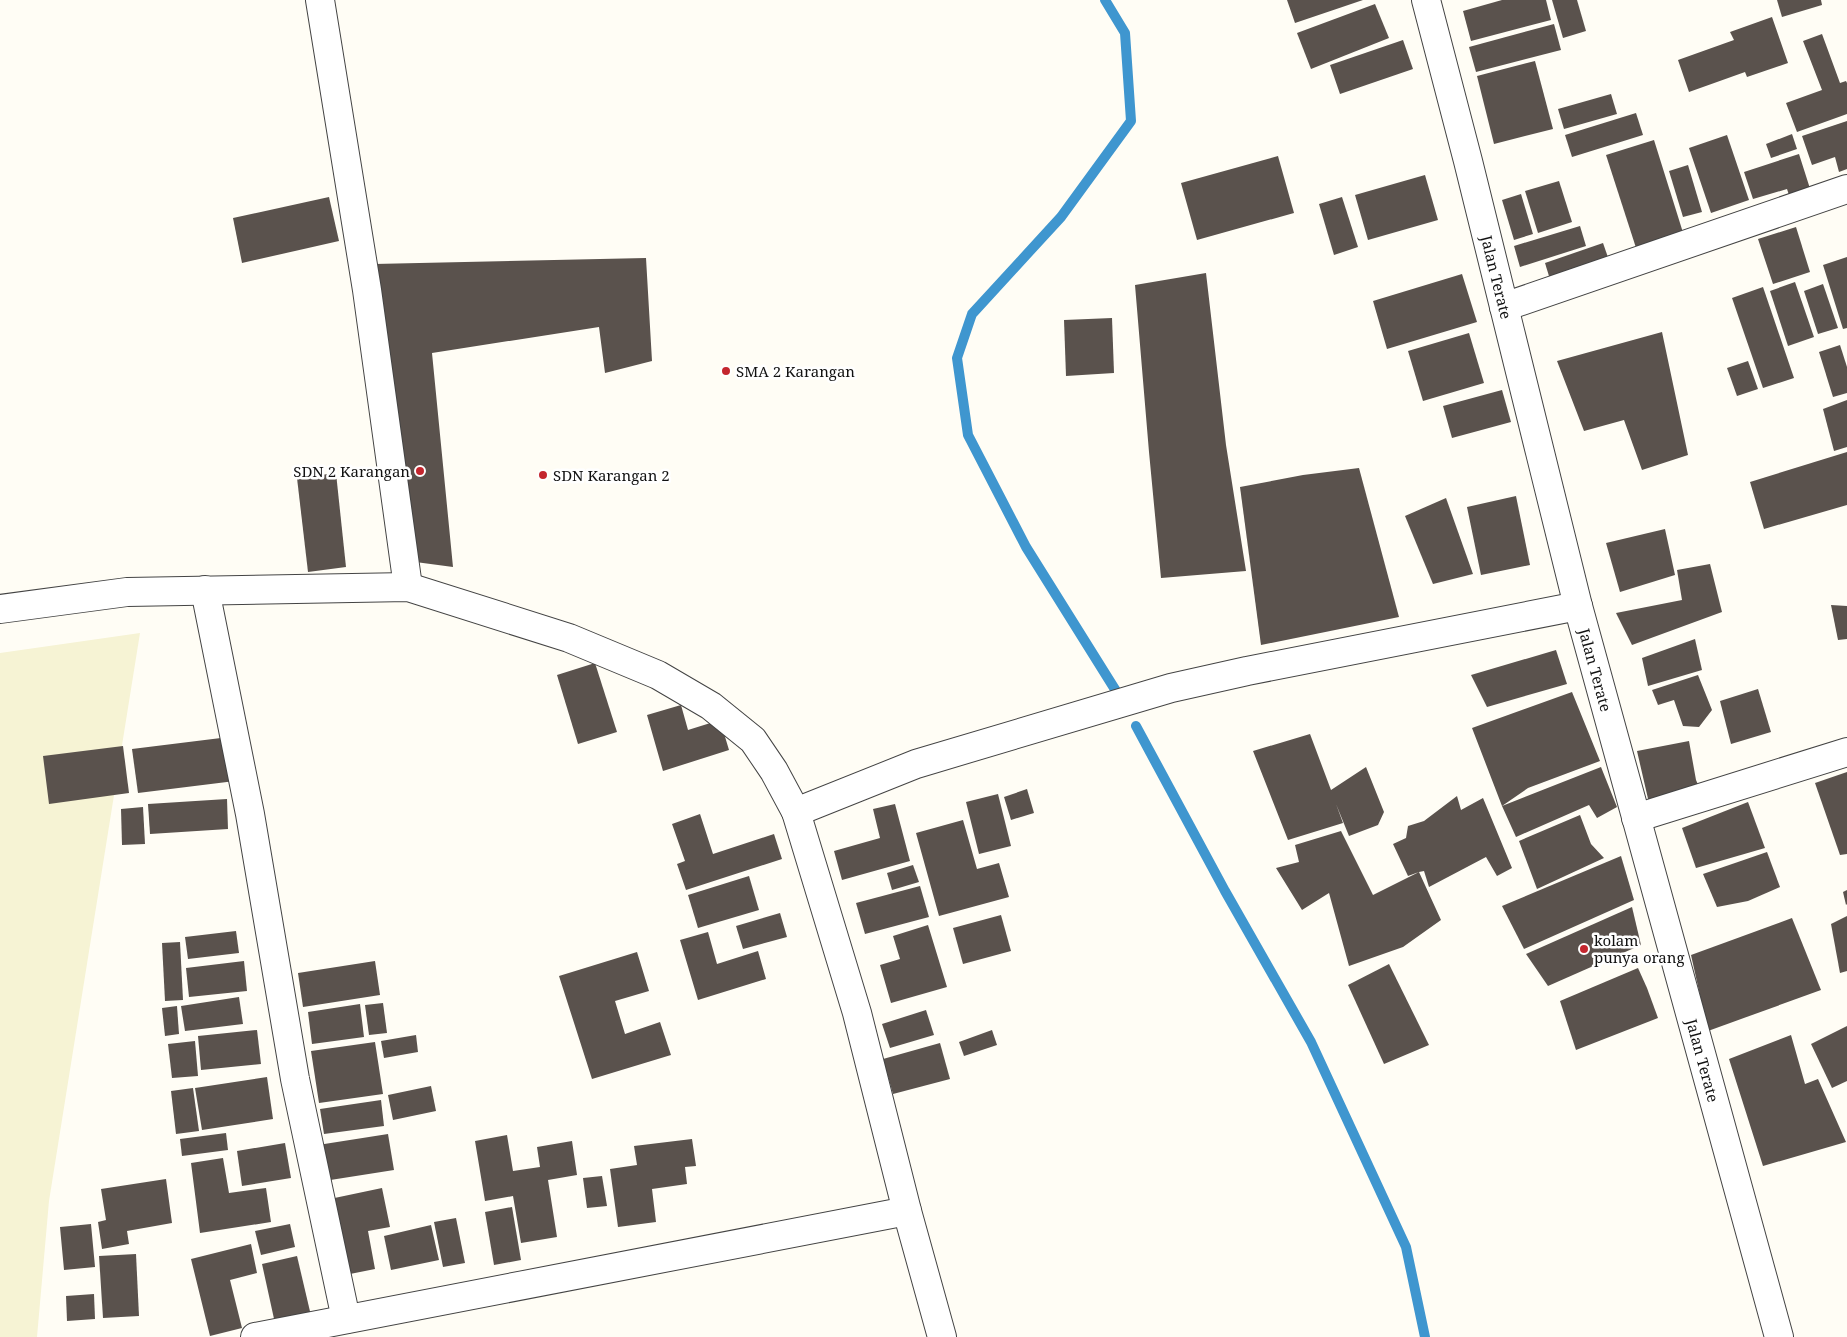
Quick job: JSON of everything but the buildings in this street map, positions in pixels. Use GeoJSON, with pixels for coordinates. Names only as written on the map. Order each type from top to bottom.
{"type":"FeatureCollection","features":[{"type":"Feature","properties":{"kind":"street"},"geometry":{"type":"LineString","coordinates":[[320,0],[367,290],[408,587]]}},
{"type":"Feature","properties":{"kind":"street","name":"Jalan Terate"},"geometry":{"type":"LineString","coordinates":[[1426,0],[1578,606],[1779,1337]]}},
{"type":"Feature","properties":{"kind":"street"},"geometry":{"type":"LineString","coordinates":[[1504,307],[1847,189]]}},
{"type":"Feature","properties":{"kind":"street"},"geometry":{"type":"LineString","coordinates":[[0,609],[127,592],[408,587],[569,638],[658,675],[711,706],[753,740],[774,771],[796,812],[858,1013],[907,1211],[942,1337]]}},
{"type":"Feature","properties":{"kind":"street"},"geometry":{"type":"LineString","coordinates":[[205,590],[250,814],[295,1079],[346,1319]]}},
{"type":"Feature","properties":{"kind":"street"},"geometry":{"type":"LineString","coordinates":[[796,812],[916,764],[1171,688],[1247,671],[1578,606]]}},
{"type":"Feature","properties":{"kind":"street"},"geometry":{"type":"LineString","coordinates":[[1636,818],[1847,752]]}},
{"type":"Feature","properties":{"kind":"street"},"geometry":{"type":"LineString","coordinates":[[255,1337],[907,1211]]}},
{"type":"Feature","properties":{"kind":"shaded area"},"geometry":{"type":"Polygon","coordinates":[[[140,633],[49,1201],[37,1337],[0,1337],[0,653],[140,633]]]}},
{"type":"Feature","properties":{"kind":"waterway"},"geometry":{"type":"LineString","coordinates":[[1105,0],[1125,33],[1131,121],[1061,217],[972,314],[957,358],[968,435],[1026,547],[1116,691]]}},
{"type":"Feature","properties":{"kind":"waterway"},"geometry":{"type":"LineString","coordinates":[[1136,726],[1225,891],[1311,1042],[1406,1247],[1425,1337]]}},
{"type":"Feature","properties":{"kind":"place","name":"SMA 2 Karangan"},"geometry":{"type":"Point","coordinates":[726,371]}},
{"type":"Feature","properties":{"kind":"place","name":"SDN 2 Karangan"},"geometry":{"type":"Point","coordinates":[420,471]}},
{"type":"Feature","properties":{"kind":"place","name":"SDN Karangan 2"},"geometry":{"type":"Point","coordinates":[543,475]}},
{"type":"Feature","properties":{"kind":"place","name":"kolam punya orang"},"geometry":{"type":"Point","coordinates":[1584,949]}}]}
